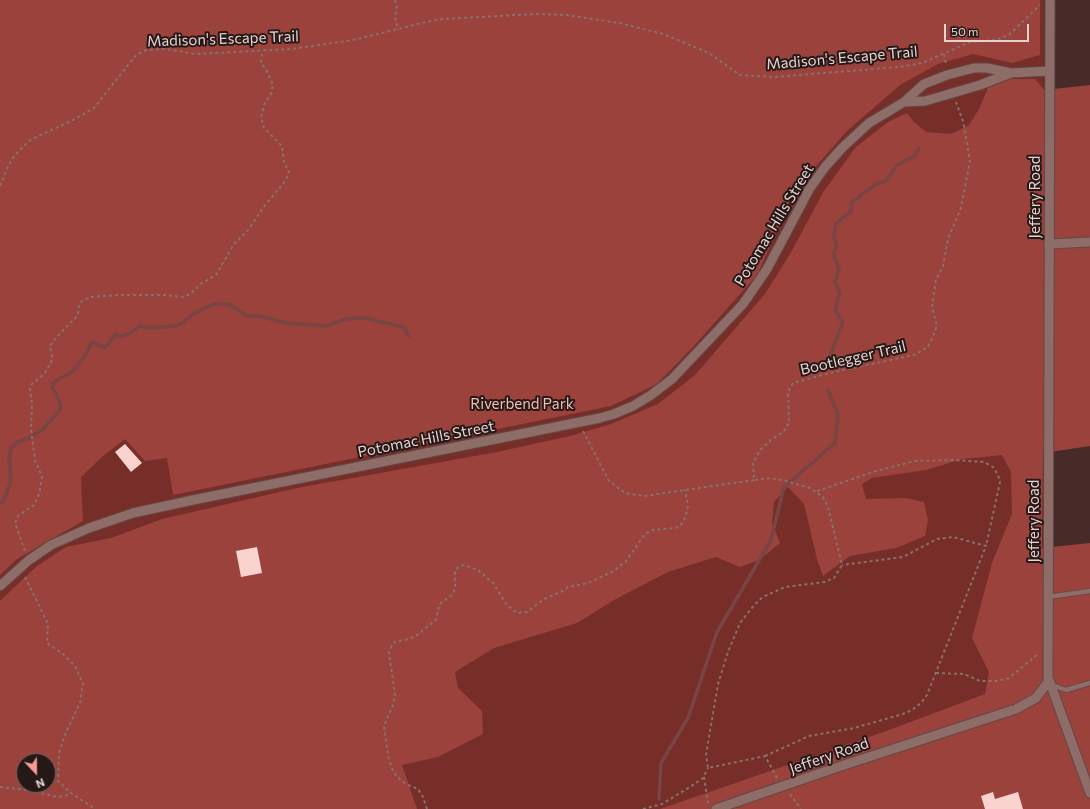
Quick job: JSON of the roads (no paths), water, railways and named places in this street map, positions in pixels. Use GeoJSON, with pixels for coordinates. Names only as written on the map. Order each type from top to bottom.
{"type":"FeatureCollection","features":[{"type":"Feature","properties":{"kind":"street","name":"Jeffery Road"},"geometry":{"type":"LineString","coordinates":[[716,809],[841,766],[1016,709],[1036,698],[1049,681],[1050,0]]}},
{"type":"Feature","properties":{"kind":"street","name":"Potomac Hills Street"},"geometry":{"type":"LineString","coordinates":[[0,586],[38,553],[65,538],[133,513],[578,422],[614,414],[633,406],[651,395],[672,379],[743,304],[767,269],[810,188],[825,167],[842,148],[869,123],[904,102],[924,84],[948,75],[974,68],[987,68],[1011,73],[1049,71]]}},
{"type":"Feature","properties":{"kind":"street","name":"Potomac Hills Street"},"geometry":{"type":"LineString","coordinates":[[904,102],[925,101],[997,79],[1011,73]]}},
{"type":"Feature","properties":{"kind":"street"},"geometry":{"type":"LineString","coordinates":[[1049,244],[1090,242]]}},
{"type":"Feature","properties":{"kind":"street"},"geometry":{"type":"LineString","coordinates":[[1049,681],[1090,792]]}},
{"type":"Feature","properties":{"kind":"lane"},"geometry":{"type":"LineString","coordinates":[[1048,598],[1090,591]]}},
{"type":"Feature","properties":{"kind":"lane"},"geometry":{"type":"LineString","coordinates":[[1049,681],[1060,689],[1066,690],[1090,683]]}},
{"type":"Feature","properties":{"kind":"waterway"},"geometry":{"type":"LineString","coordinates":[[828,361],[843,322],[835,310],[840,293],[835,282],[839,269],[833,253],[837,246],[834,237],[836,224],[851,211],[852,202],[876,184],[887,180],[897,165],[915,156],[919,148]]}},
{"type":"Feature","properties":{"kind":"waterway"},"geometry":{"type":"LineString","coordinates":[[0,502],[3,502],[11,481],[9,457],[11,448],[17,442],[27,439],[42,430],[61,408],[59,400],[52,387],[54,382],[72,372],[85,356],[92,342],[105,348],[115,335],[123,336],[140,326],[152,328],[176,326],[183,323],[193,314],[214,304],[229,304],[247,316],[259,316],[287,323],[325,326],[346,319],[363,318],[403,327],[409,336]]}},
{"type":"Feature","properties":{"kind":"waterway"},"geometry":{"type":"LineString","coordinates":[[659,799],[661,763],[688,718],[717,632],[771,540],[784,487],[835,443],[838,414],[828,390]]}},
{"type":"Feature","properties":{"kind":"park label","name":"Riverbend Park"},"geometry":{"type":"Point","coordinates":[522,404]}}]}
